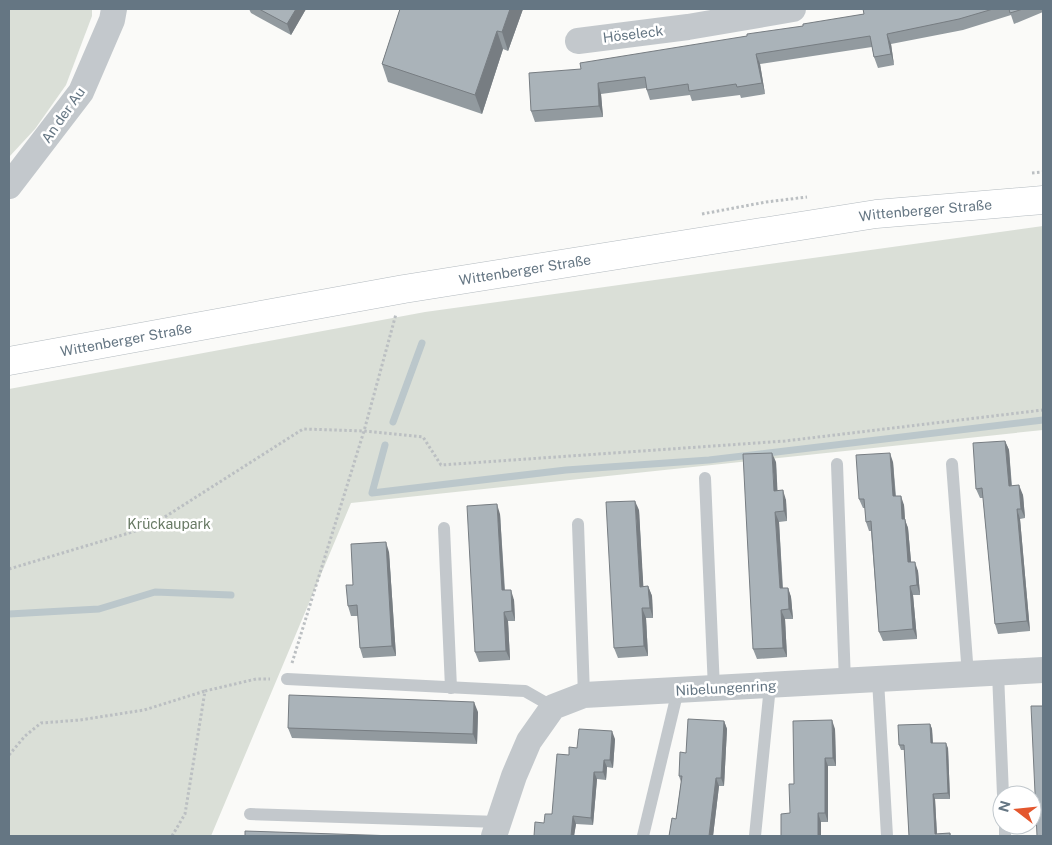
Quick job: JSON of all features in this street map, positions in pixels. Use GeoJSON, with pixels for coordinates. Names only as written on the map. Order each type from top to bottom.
{"type":"FeatureCollection","features":[{"type":"Feature","properties":{"kind":"main road","name":"Wittenberger Straße"},"geometry":{"type":"LineString","coordinates":[[9,362],[404,289],[876,214],[1043,200]]}},
{"type":"Feature","properties":{"kind":"street","name":"An der Au"},"geometry":{"type":"LineString","coordinates":[[9,186],[81,92],[112,20],[114,9]]}},
{"type":"Feature","properties":{"kind":"street","name":"Höseleck"},"geometry":{"type":"LineString","coordinates":[[578,41],[686,18],[793,9]]}},
{"type":"Feature","properties":{"kind":"street","name":"Nibelungenring"},"geometry":{"type":"LineString","coordinates":[[553,707],[584,695],[1043,670]]}},
{"type":"Feature","properties":{"kind":"street"},"geometry":{"type":"LineString","coordinates":[[497,829],[514,776],[529,741],[553,707]]}},
{"type":"Feature","properties":{"kind":"lane"},"geometry":{"type":"LineString","coordinates":[[837,464],[845,682]]}},
{"type":"Feature","properties":{"kind":"lane"},"geometry":{"type":"LineString","coordinates":[[952,464],[968,675]]}},
{"type":"Feature","properties":{"kind":"lane"},"geometry":{"type":"LineString","coordinates":[[705,478],[714,689]]}},
{"type":"Feature","properties":{"kind":"lane"},"geometry":{"type":"LineString","coordinates":[[578,524],[584,695]]}},
{"type":"Feature","properties":{"kind":"lane"},"geometry":{"type":"LineString","coordinates":[[444,528],[451,688]]}},
{"type":"Feature","properties":{"kind":"lane"},"geometry":{"type":"LineString","coordinates":[[998,673],[1003,785]]}},
{"type":"Feature","properties":{"kind":"lane"},"geometry":{"type":"LineString","coordinates":[[287,679],[525,691],[553,707]]}},
{"type":"Feature","properties":{"kind":"lane"},"geometry":{"type":"LineString","coordinates":[[878,680],[887,836]]}},
{"type":"Feature","properties":{"kind":"lane"},"geometry":{"type":"LineString","coordinates":[[755,836],[770,686]]}},
{"type":"Feature","properties":{"kind":"lane"},"geometry":{"type":"LineString","coordinates":[[643,836],[678,690]]}},
{"type":"Feature","properties":{"kind":"lane"},"geometry":{"type":"LineString","coordinates":[[250,814],[497,829]]}},
{"type":"Feature","properties":{"kind":"path"},"geometry":{"type":"LineString","coordinates":[[9,756],[25,736],[41,723],[80,720],[144,710],[206,691],[256,679],[287,679],[364,431],[404,289]]}},
{"type":"Feature","properties":{"kind":"path"},"geometry":{"type":"LineString","coordinates":[[9,569],[149,527],[303,429],[364,431],[423,437],[442,465],[785,442],[1043,410]]}},
{"type":"Feature","properties":{"kind":"path"},"geometry":{"type":"LineString","coordinates":[[172,836],[185,814],[206,691]]}},
{"type":"Feature","properties":{"kind":"green space"},"geometry":{"type":"Polygon","coordinates":[[[9,9],[92,9],[92,16],[66,85],[35,129],[9,157],[9,9]]]}},
{"type":"Feature","properties":{"kind":"green space","name":"Krückaupark"},"geometry":{"type":"Polygon","coordinates":[[[1043,226],[1043,430],[351,503],[211,836],[9,836],[9,389],[425,312],[1043,226]]]}},
{"type":"Feature","properties":{"kind":"building"},"geometry":{"type":"Polygon","coordinates":[[[259,9],[296,9],[287,24],[259,9]]]}},
{"type":"Feature","properties":{"kind":"building"},"geometry":{"type":"Polygon","coordinates":[[[400,9],[510,9],[502,32],[497,31],[475,95],[382,64],[400,9]]]}},
{"type":"Feature","properties":{"kind":"building"},"geometry":{"type":"Polygon","coordinates":[[[863,9],[993,9],[959,19],[887,34],[891,54],[874,57],[870,36],[756,54],[762,83],[737,87],[736,84],[689,91],[688,84],[647,90],[645,77],[598,83],[599,106],[531,111],[529,73],[581,69],[580,63],[803,26],[803,24],[864,14],[863,9]]]}},
{"type":"Feature","properties":{"kind":"building"},"geometry":{"type":"Polygon","coordinates":[[[1009,9],[1023,9],[1010,13],[1009,9]]]}},
{"type":"Feature","properties":{"kind":"building"},"geometry":{"type":"Polygon","coordinates":[[[1005,441],[1009,486],[1019,485],[1021,509],[1017,509],[1027,621],[995,624],[982,488],[976,489],[973,443],[1005,441]]]}},
{"type":"Feature","properties":{"kind":"building"},"geometry":{"type":"Polygon","coordinates":[[[772,453],[774,491],[783,490],[784,511],[775,512],[780,588],[788,588],[789,609],[781,610],[783,648],[753,649],[743,454],[772,453]]]}},
{"type":"Feature","properties":{"kind":"building"},"geometry":{"type":"Polygon","coordinates":[[[890,453],[893,496],[901,496],[902,519],[905,519],[908,562],[915,562],[917,585],[910,586],[913,629],[879,632],[871,521],[866,522],[864,499],[859,499],[856,455],[890,453]]]}},
{"type":"Feature","properties":{"kind":"building"},"geometry":{"type":"Polygon","coordinates":[[[635,501],[640,587],[648,586],[650,608],[642,608],[644,646],[614,648],[606,502],[635,501]]]}},
{"type":"Feature","properties":{"kind":"building"},"geometry":{"type":"Polygon","coordinates":[[[497,504],[502,590],[511,590],[512,611],[504,612],[506,651],[475,652],[467,506],[497,504]]]}},
{"type":"Feature","properties":{"kind":"building"},"geometry":{"type":"Polygon","coordinates":[[[386,542],[392,646],[360,648],[357,605],[348,606],[346,585],[353,585],[351,544],[386,542]]]}},
{"type":"Feature","properties":{"kind":"building"},"geometry":{"type":"Polygon","coordinates":[[[289,695],[474,702],[473,734],[288,728],[289,695]]]}},
{"type":"Feature","properties":{"kind":"building"},"geometry":{"type":"Polygon","coordinates":[[[1031,706],[1043,706],[1043,836],[1037,835],[1042,835],[1042,785],[1035,785],[1031,706]]]}},
{"type":"Feature","properties":{"kind":"building"},"geometry":{"type":"Polygon","coordinates":[[[688,719],[724,721],[721,778],[716,778],[709,836],[669,836],[672,818],[676,819],[682,776],[679,776],[680,752],[686,753],[688,719]]]}},
{"type":"Feature","properties":{"kind":"building"},"geometry":{"type":"Polygon","coordinates":[[[832,720],[833,758],[825,758],[825,813],[818,813],[818,836],[781,836],[781,814],[790,813],[789,784],[794,784],[793,721],[832,720]]]}},
{"type":"Feature","properties":{"kind":"building"},"geometry":{"type":"Polygon","coordinates":[[[930,724],[931,743],[946,743],[948,793],[933,794],[935,834],[950,833],[950,836],[909,836],[904,745],[899,745],[898,725],[930,724]]]}},
{"type":"Feature","properties":{"kind":"building"},"geometry":{"type":"Polygon","coordinates":[[[579,729],[612,731],[610,760],[604,760],[603,772],[594,772],[591,818],[573,816],[571,836],[534,836],[535,822],[544,823],[545,814],[552,814],[557,754],[569,755],[569,747],[577,748],[579,729]]]}},
{"type":"Feature","properties":{"kind":"building"},"geometry":{"type":"Polygon","coordinates":[[[245,831],[396,836],[245,836],[245,831]]]}},
{"type":"Feature","properties":{"kind":"waterway"},"geometry":{"type":"LineString","coordinates":[[393,422],[422,343]]}},
{"type":"Feature","properties":{"kind":"waterway"},"geometry":{"type":"LineString","coordinates":[[385,445],[372,493],[566,470],[709,460],[1043,420]]}},
{"type":"Feature","properties":{"kind":"waterway"},"geometry":{"type":"LineString","coordinates":[[9,614],[99,609],[155,592],[231,595]]}}]}
